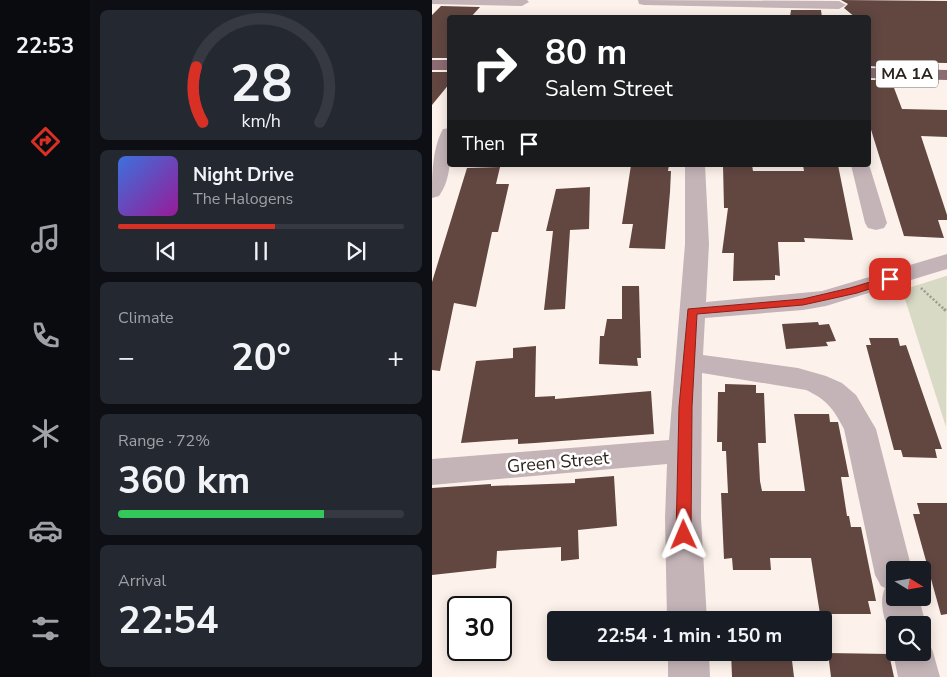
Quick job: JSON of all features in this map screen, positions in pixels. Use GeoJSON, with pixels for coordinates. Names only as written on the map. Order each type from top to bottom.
{"type":"FeatureCollection","features":[{"type":"Feature","properties":{"kind":"highway"},"geometry":{"type":"LineString","coordinates":[[432,64],[447,65]]}},
{"type":"Feature","properties":{"kind":"highway","name":"MA 1A"},"geometry":{"type":"LineString","coordinates":[[871,73],[946,75]]}},
{"type":"Feature","properties":{"kind":"street"},"geometry":{"type":"LineString","coordinates":[[432,0],[523,1]]}},
{"type":"Feature","properties":{"kind":"street"},"geometry":{"type":"LineString","coordinates":[[639,15],[644,0],[839,8]]}},
{"type":"Feature","properties":{"kind":"street"},"geometry":{"type":"LineString","coordinates":[[513,15],[523,1]]}},
{"type":"Feature","properties":{"kind":"street"},"geometry":{"type":"LineString","coordinates":[[432,192],[436,165],[447,140]]}},
{"type":"Feature","properties":{"kind":"street"},"geometry":{"type":"LineString","coordinates":[[687,611],[683,518],[684,451],[688,362],[698,244],[695,167]]}},
{"type":"Feature","properties":{"kind":"street"},"geometry":{"type":"LineString","coordinates":[[862,167],[876,223]]}},
{"type":"Feature","properties":{"kind":"street"},"geometry":{"type":"LineString","coordinates":[[692,311],[803,302],[826,298],[946,261]]}},
{"type":"Feature","properties":{"kind":"street"},"geometry":{"type":"LineString","coordinates":[[688,362],[798,378],[831,390],[845,402],[860,429],[891,561]]}},
{"type":"Feature","properties":{"kind":"street","name":"Green Street"},"geometry":{"type":"LineString","coordinates":[[432,472],[684,451]]}},
{"type":"Feature","properties":{"kind":"street"},"geometry":{"type":"LineString","coordinates":[[688,661],[689,677]]}},
{"type":"Feature","properties":{"kind":"street"},"geometry":{"type":"LineString","coordinates":[[915,661],[919,677]]}},
{"type":"Feature","properties":{"kind":"path"},"geometry":{"type":"LineString","coordinates":[[918,285],[946,312]]}},
{"type":"Feature","properties":{"kind":"green space"},"geometry":{"type":"Polygon","coordinates":[[[947,276],[946,427],[902,290],[947,276]]]}},
{"type":"Feature","properties":{"kind":"building"},"geometry":{"type":"Polygon","coordinates":[[[841,0],[947,1],[947,63],[885,62],[886,67],[871,66],[871,15],[852,15],[844,8],[848,4],[841,0]]]}},
{"type":"Feature","properties":{"kind":"building"},"geometry":{"type":"Polygon","coordinates":[[[441,6],[480,7],[473,15],[447,15],[447,58],[432,58],[432,15],[441,6]]]}},
{"type":"Feature","properties":{"kind":"building"},"geometry":{"type":"Polygon","coordinates":[[[791,10],[821,10],[822,15],[790,15],[791,10]]]}},
{"type":"Feature","properties":{"kind":"building"},"geometry":{"type":"Polygon","coordinates":[[[432,72],[447,72],[447,87],[432,105],[432,72]]]}},
{"type":"Feature","properties":{"kind":"building"},"geometry":{"type":"Polygon","coordinates":[[[871,80],[891,80],[902,109],[947,110],[947,137],[921,136],[947,215],[947,220],[938,220],[944,238],[904,236],[871,130],[871,80]]]}},
{"type":"Feature","properties":{"kind":"building"},"geometry":{"type":"Polygon","coordinates":[[[500,167],[496,184],[509,184],[498,232],[492,232],[476,307],[454,303],[440,371],[432,370],[432,282],[467,168],[500,167]]]}},
{"type":"Feature","properties":{"kind":"building"},"geometry":{"type":"Polygon","coordinates":[[[631,167],[669,167],[668,171],[671,171],[665,249],[629,248],[633,224],[622,224],[631,167]]]}},
{"type":"Feature","properties":{"kind":"building"},"geometry":{"type":"Polygon","coordinates":[[[723,167],[752,167],[753,171],[804,171],[803,167],[838,167],[853,240],[804,238],[805,242],[778,242],[780,276],[775,275],[775,280],[733,281],[734,253],[722,253],[728,208],[724,208],[723,167]]]}},
{"type":"Feature","properties":{"kind":"building"},"geometry":{"type":"Polygon","coordinates":[[[590,187],[589,229],[570,230],[565,309],[544,310],[553,231],[546,231],[556,189],[590,187]]]}},
{"type":"Feature","properties":{"kind":"building"},"geometry":{"type":"Polygon","coordinates":[[[622,286],[639,286],[641,358],[637,358],[638,366],[599,364],[600,336],[604,336],[607,319],[622,319],[622,286]]]}},
{"type":"Feature","properties":{"kind":"building"},"geometry":{"type":"Polygon","coordinates":[[[818,322],[819,325],[829,324],[836,341],[826,342],[828,346],[786,349],[782,324],[818,322]]]}},
{"type":"Feature","properties":{"kind":"building"},"geometry":{"type":"Polygon","coordinates":[[[869,338],[898,338],[900,346],[906,345],[942,449],[935,449],[937,458],[903,457],[901,450],[894,450],[866,345],[871,345],[869,338]]]}},
{"type":"Feature","properties":{"kind":"building"},"geometry":{"type":"Polygon","coordinates":[[[536,346],[535,397],[555,396],[555,399],[651,391],[654,434],[518,444],[518,439],[461,443],[476,361],[513,358],[513,348],[536,346]]]}},
{"type":"Feature","properties":{"kind":"building"},"geometry":{"type":"Polygon","coordinates":[[[725,384],[756,385],[756,393],[764,393],[766,443],[758,443],[762,491],[805,491],[794,414],[829,414],[830,422],[838,422],[849,477],[841,477],[847,516],[849,516],[851,527],[861,527],[876,601],[868,601],[871,614],[832,614],[832,611],[820,611],[811,558],[770,558],[771,570],[733,570],[732,558],[724,559],[721,493],[728,493],[726,451],[722,451],[722,442],[717,442],[718,392],[725,392],[725,384]]]}},
{"type":"Feature","properties":{"kind":"building"},"geometry":{"type":"Polygon","coordinates":[[[614,476],[617,526],[578,530],[579,559],[561,561],[561,547],[497,551],[496,568],[432,575],[432,488],[491,484],[491,486],[575,483],[575,479],[614,476]]]}},
{"type":"Feature","properties":{"kind":"building"},"geometry":{"type":"Polygon","coordinates":[[[917,503],[947,503],[947,614],[941,615],[931,579],[931,561],[926,561],[913,514],[920,514],[917,503]]]}},
{"type":"Feature","properties":{"kind":"building"},"geometry":{"type":"Polygon","coordinates":[[[832,653],[886,654],[886,661],[891,661],[894,677],[831,677],[829,661],[832,661],[832,653]]]}},
{"type":"Feature","properties":{"kind":"building"},"geometry":{"type":"Polygon","coordinates":[[[731,661],[792,661],[794,677],[732,677],[731,661]]]}},
{"type":"Feature","properties":{"kind":"route"},"geometry":{"type":"LineString","coordinates":[[684,535],[685,407],[692,311],[803,302],[853,291],[890,279]]}}]}
